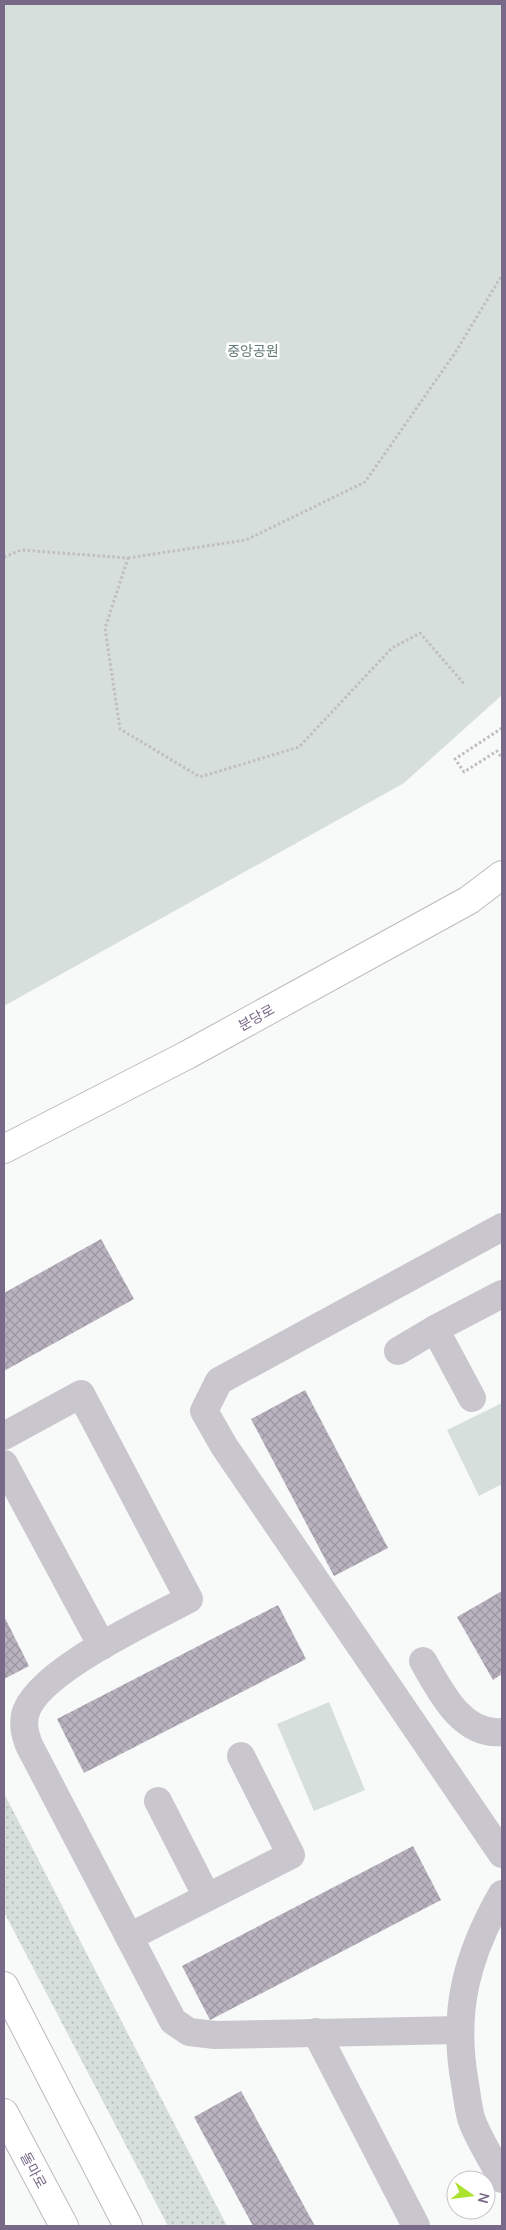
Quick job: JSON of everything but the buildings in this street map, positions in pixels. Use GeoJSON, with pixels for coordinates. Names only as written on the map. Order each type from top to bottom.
{"type":"FeatureCollection","features":[{"type":"Feature","properties":{"kind":"main road","name":"분당로"},"geometry":{"type":"LineString","coordinates":[[4,1149],[187,1055],[469,900],[502,875]]}},
{"type":"Feature","properties":{"kind":"main road"},"geometry":{"type":"LineString","coordinates":[[4,1986],[128,2226]]}},
{"type":"Feature","properties":{"kind":"main road","name":"돌마로"},"geometry":{"type":"LineString","coordinates":[[4,2113],[64,2226]]}},
{"type":"Feature","properties":{"kind":"lane"},"geometry":{"type":"LineString","coordinates":[[502,1227],[220,1381],[204,1411],[224,1446],[502,1854]]}},
{"type":"Feature","properties":{"kind":"lane"},"geometry":{"type":"LineString","coordinates":[[398,1350],[502,1294]]}},
{"type":"Feature","properties":{"kind":"lane"},"geometry":{"type":"LineString","coordinates":[[435,1330],[472,1398]]}},
{"type":"Feature","properties":{"kind":"lane"},"geometry":{"type":"LineString","coordinates":[[4,1436],[81,1394],[190,1598],[102,1646],[57,1674],[37,1693],[26,1713],[24,1731],[29,1745],[172,2021],[188,2032],[215,2035],[460,2030]]}},
{"type":"Feature","properties":{"kind":"lane"},"geometry":{"type":"LineString","coordinates":[[4,1464],[102,1646]]}},
{"type":"Feature","properties":{"kind":"lane"},"geometry":{"type":"LineString","coordinates":[[423,1661],[451,1709],[482,1729],[502,1732]]}},
{"type":"Feature","properties":{"kind":"lane"},"geometry":{"type":"LineString","coordinates":[[129,1937],[291,1855],[241,1756]]}},
{"type":"Feature","properties":{"kind":"lane"},"geometry":{"type":"LineString","coordinates":[[158,1801],[207,1897]]}},
{"type":"Feature","properties":{"kind":"lane"},"geometry":{"type":"LineString","coordinates":[[502,1894],[484,1926],[468,1972],[459,2015],[462,2066],[471,2118],[502,2179]]}},
{"type":"Feature","properties":{"kind":"lane"},"geometry":{"type":"LineString","coordinates":[[316,2032],[416,2226]]}},
{"type":"Feature","properties":{"kind":"path"},"geometry":{"type":"LineString","coordinates":[[4,557],[21,550],[128,558],[246,540],[365,482],[455,353],[502,275]]}},
{"type":"Feature","properties":{"kind":"path"},"geometry":{"type":"LineString","coordinates":[[128,558],[105,628],[120,729],[200,776],[299,747],[392,648],[420,633],[465,684]]}},
{"type":"Feature","properties":{"kind":"path"},"geometry":{"type":"LineString","coordinates":[[502,728],[455,760],[464,772],[497,750],[502,758]]}},
{"type":"Feature","properties":{"kind":"green space","name":"중앙공원"},"geometry":{"type":"Polygon","coordinates":[[[4,4],[502,4],[502,695],[404,783],[4,1006],[4,4]]]}},
{"type":"Feature","properties":{"kind":"green space"},"geometry":{"type":"Polygon","coordinates":[[[502,1403],[502,1484],[479,1496],[447,1430],[502,1403]]]}},
{"type":"Feature","properties":{"kind":"green space"},"geometry":{"type":"Polygon","coordinates":[[[329,1702],[365,1790],[314,1811],[277,1724],[329,1702]]]}},
{"type":"Feature","properties":{"kind":"green space"},"geometry":{"type":"Polygon","coordinates":[[[4,1793],[227,2226],[168,2226],[4,1912],[4,1793]]]}}]}
